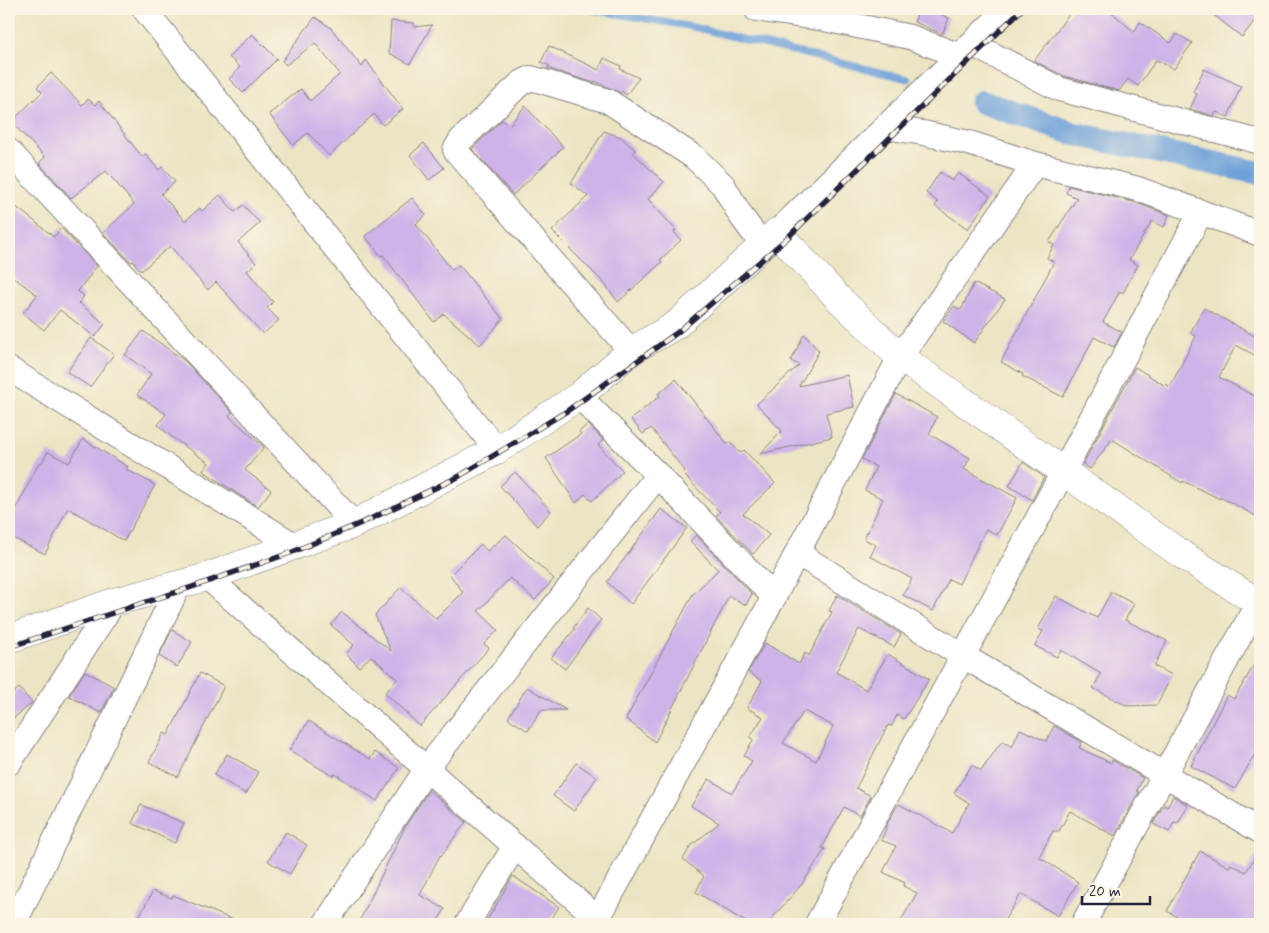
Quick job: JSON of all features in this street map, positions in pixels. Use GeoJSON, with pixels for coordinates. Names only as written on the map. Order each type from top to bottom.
{"type":"FeatureCollection","features":[{"type":"Feature","properties":{"kind":"street"},"geometry":{"type":"LineString","coordinates":[[144,9],[497,450]]}},
{"type":"Feature","properties":{"kind":"street"},"geometry":{"type":"LineString","coordinates":[[756,9],[824,19],[966,50],[1059,89],[1259,138]]}},
{"type":"Feature","properties":{"kind":"street"},"geometry":{"type":"LineString","coordinates":[[9,639],[114,602],[207,578],[354,524],[497,450],[579,396],[631,350],[676,325],[770,239],[1007,9]]}},
{"type":"Feature","properties":{"kind":"street"},"geometry":{"type":"LineString","coordinates":[[631,350],[455,150],[461,140],[521,83],[531,78],[608,101],[694,157],[723,185],[741,216],[837,297],[900,358],[1181,554],[1259,602],[1083,924]]}},
{"type":"Feature","properties":{"kind":"street"},"geometry":{"type":"LineString","coordinates":[[884,127],[924,133],[969,143],[1035,164],[1138,189],[1260,234]]}},
{"type":"Feature","properties":{"kind":"street"},"geometry":{"type":"LineString","coordinates":[[9,151],[354,524]]}},
{"type":"Feature","properties":{"kind":"street"},"geometry":{"type":"LineString","coordinates":[[207,578],[427,768],[599,923],[900,358],[1035,164]]}},
{"type":"Feature","properties":{"kind":"street"},"geometry":{"type":"LineString","coordinates":[[818,924],[1064,472],[1201,212]]}},
{"type":"Feature","properties":{"kind":"street"},"geometry":{"type":"LineString","coordinates":[[9,369],[294,545]]}},
{"type":"Feature","properties":{"kind":"street"},"geometry":{"type":"LineString","coordinates":[[579,396],[658,475],[774,597]]}},
{"type":"Feature","properties":{"kind":"street"},"geometry":{"type":"LineString","coordinates":[[325,924],[427,768],[658,475]]}},
{"type":"Feature","properties":{"kind":"street"},"geometry":{"type":"LineString","coordinates":[[797,553],[963,656],[1260,831]]}},
{"type":"Feature","properties":{"kind":"street"},"geometry":{"type":"LineString","coordinates":[[14,924],[178,586]]}},
{"type":"Feature","properties":{"kind":"street"},"geometry":{"type":"LineString","coordinates":[[9,763],[114,602]]}},
{"type":"Feature","properties":{"kind":"street"},"geometry":{"type":"LineString","coordinates":[[467,924],[515,846]]}},
{"type":"Feature","properties":{"kind":"building"},"geometry":{"type":"Polygon","coordinates":[[[919,9],[928,9],[949,18],[942,34],[914,22],[919,9]]]}},
{"type":"Feature","properties":{"kind":"building"},"geometry":{"type":"Polygon","coordinates":[[[1073,9],[1108,9],[1134,32],[1140,22],[1171,43],[1177,34],[1192,43],[1174,69],[1156,60],[1138,86],[1128,79],[1119,91],[1064,76],[1034,61],[1073,9]]]}},
{"type":"Feature","properties":{"kind":"building"},"geometry":{"type":"Polygon","coordinates":[[[1206,9],[1260,9],[1260,14],[1242,37],[1206,9]]]}},
{"type":"Feature","properties":{"kind":"building"},"geometry":{"type":"Polygon","coordinates":[[[315,17],[331,28],[362,67],[366,60],[403,109],[383,125],[374,114],[329,156],[308,133],[293,145],[269,114],[301,89],[310,101],[340,74],[315,43],[286,65],[282,61],[315,17]]]}},
{"type":"Feature","properties":{"kind":"building"},"geometry":{"type":"Polygon","coordinates":[[[391,21],[414,23],[414,27],[432,25],[410,64],[389,53],[391,21]]]}},
{"type":"Feature","properties":{"kind":"building"},"geometry":{"type":"Polygon","coordinates":[[[252,34],[277,59],[243,93],[229,79],[240,67],[229,57],[252,34]]]}},
{"type":"Feature","properties":{"kind":"building"},"geometry":{"type":"Polygon","coordinates":[[[549,46],[599,70],[604,58],[621,66],[620,69],[639,78],[626,95],[622,91],[620,93],[595,81],[594,83],[547,68],[550,66],[541,62],[549,46]]]}},
{"type":"Feature","properties":{"kind":"building"},"geometry":{"type":"Polygon","coordinates":[[[1204,69],[1241,86],[1228,117],[1216,112],[1214,116],[1190,109],[1197,94],[1193,92],[1204,69]]]}},
{"type":"Feature","properties":{"kind":"building"},"geometry":{"type":"Polygon","coordinates":[[[51,73],[82,105],[88,99],[95,105],[99,101],[142,157],[145,154],[159,170],[162,167],[175,182],[161,194],[185,221],[200,208],[202,211],[220,195],[235,212],[243,205],[260,223],[238,242],[256,263],[247,271],[273,302],[267,308],[279,320],[263,334],[216,282],[208,290],[170,246],[141,271],[103,233],[134,204],[106,171],[71,198],[39,163],[45,157],[11,122],[42,92],[37,87],[51,73]]]}},
{"type":"Feature","properties":{"kind":"building"},"geometry":{"type":"Polygon","coordinates":[[[525,106],[563,147],[513,195],[472,149],[502,120],[509,126],[525,106]]]}},
{"type":"Feature","properties":{"kind":"building"},"geometry":{"type":"Polygon","coordinates":[[[604,131],[621,137],[635,150],[633,153],[664,182],[648,199],[676,230],[674,232],[681,240],[660,260],[662,262],[618,302],[604,283],[552,231],[588,196],[571,183],[604,131]]]}},
{"type":"Feature","properties":{"kind":"building"},"geometry":{"type":"Polygon","coordinates":[[[424,143],[444,168],[429,180],[410,155],[424,143]]]}},
{"type":"Feature","properties":{"kind":"building"},"geometry":{"type":"Polygon","coordinates":[[[940,172],[952,181],[958,173],[990,196],[968,229],[935,206],[938,202],[926,193],[940,172]]]}},
{"type":"Feature","properties":{"kind":"building"},"geometry":{"type":"Polygon","coordinates":[[[1069,186],[1134,202],[1169,215],[1164,227],[1152,221],[1129,260],[1138,265],[1123,293],[1120,291],[1103,322],[1122,332],[1114,347],[1094,337],[1063,397],[1022,376],[1023,374],[1001,362],[1054,262],[1047,258],[1054,245],[1049,242],[1077,198],[1066,193],[1069,186]]]}},
{"type":"Feature","properties":{"kind":"building"},"geometry":{"type":"Polygon","coordinates":[[[412,198],[426,215],[416,224],[452,270],[459,265],[503,319],[480,345],[444,314],[434,322],[383,255],[381,256],[365,236],[412,198]]]}},
{"type":"Feature","properties":{"kind":"building"},"geometry":{"type":"Polygon","coordinates":[[[9,201],[54,237],[61,228],[97,266],[78,291],[84,296],[79,303],[105,324],[95,337],[60,310],[44,330],[23,313],[37,295],[9,274],[9,201]]]}},
{"type":"Feature","properties":{"kind":"building"},"geometry":{"type":"Polygon","coordinates":[[[974,283],[1005,299],[974,343],[943,321],[954,306],[961,310],[974,283]]]}},
{"type":"Feature","properties":{"kind":"building"},"geometry":{"type":"Polygon","coordinates":[[[1204,308],[1260,339],[1260,358],[1236,345],[1219,377],[1260,399],[1260,518],[1220,497],[1220,499],[1183,481],[1182,483],[1112,439],[1090,469],[1083,464],[1135,367],[1170,387],[1196,336],[1190,333],[1204,308]]]}},
{"type":"Feature","properties":{"kind":"building"},"geometry":{"type":"Polygon","coordinates":[[[143,331],[185,361],[232,412],[229,416],[264,447],[245,470],[271,490],[258,507],[203,471],[209,463],[158,425],[166,414],[137,395],[151,374],[125,355],[143,331]]]}},
{"type":"Feature","properties":{"kind":"building"},"geometry":{"type":"Polygon","coordinates":[[[804,334],[819,351],[799,386],[847,375],[854,407],[826,413],[832,437],[760,454],[782,431],[757,404],[799,365],[791,361],[804,334]]]}},
{"type":"Feature","properties":{"kind":"building"},"geometry":{"type":"Polygon","coordinates":[[[91,338],[114,354],[90,387],[67,372],[91,338]]]}},
{"type":"Feature","properties":{"kind":"building"},"geometry":{"type":"Polygon","coordinates":[[[676,379],[727,444],[730,442],[740,453],[744,450],[775,483],[743,514],[769,535],[753,554],[716,516],[720,512],[683,474],[685,471],[651,428],[643,434],[631,419],[660,396],[658,394],[676,379]]]}},
{"type":"Feature","properties":{"kind":"building"},"geometry":{"type":"Polygon","coordinates":[[[896,394],[937,417],[929,434],[970,458],[964,469],[1017,498],[997,535],[986,529],[959,584],[949,579],[933,611],[903,595],[912,579],[870,556],[876,545],[864,539],[883,499],[865,490],[876,467],[862,459],[896,394]]]}},
{"type":"Feature","properties":{"kind":"building"},"geometry":{"type":"Polygon","coordinates":[[[588,424],[603,440],[598,445],[623,471],[592,501],[585,494],[576,503],[546,458],[581,434],[579,432],[588,424]]]}},
{"type":"Feature","properties":{"kind":"building"},"geometry":{"type":"Polygon","coordinates":[[[83,439],[128,467],[126,469],[155,485],[124,541],[68,508],[45,554],[9,536],[9,523],[39,463],[42,462],[48,452],[69,463],[83,439]]]}},
{"type":"Feature","properties":{"kind":"building"},"geometry":{"type":"Polygon","coordinates":[[[1023,462],[1044,477],[1032,500],[1009,486],[1023,462]]]}},
{"type":"Feature","properties":{"kind":"building"},"geometry":{"type":"Polygon","coordinates":[[[515,472],[551,511],[537,526],[500,486],[515,472]]]}},
{"type":"Feature","properties":{"kind":"building"},"geometry":{"type":"Polygon","coordinates":[[[661,509],[687,528],[631,604],[607,582],[661,509]]]}},
{"type":"Feature","properties":{"kind":"building"},"geometry":{"type":"Polygon","coordinates":[[[506,535],[554,579],[535,600],[510,578],[478,611],[498,630],[484,644],[489,648],[420,726],[385,693],[397,679],[371,656],[359,667],[346,654],[354,645],[331,625],[342,612],[391,651],[375,615],[401,587],[436,619],[463,592],[450,575],[481,544],[487,551],[506,535]]]}},
{"type":"Feature","properties":{"kind":"building"},"geometry":{"type":"Polygon","coordinates":[[[696,535],[752,594],[746,605],[729,596],[655,742],[626,719],[693,594],[718,570],[690,541],[696,535]]]}},
{"type":"Feature","properties":{"kind":"building"},"geometry":{"type":"Polygon","coordinates":[[[1111,592],[1134,604],[1125,620],[1167,641],[1154,666],[1172,675],[1157,705],[1127,706],[1093,688],[1101,674],[1061,650],[1057,657],[1035,646],[1043,631],[1038,629],[1056,596],[1097,618],[1111,592]]]}},
{"type":"Feature","properties":{"kind":"building"},"geometry":{"type":"Polygon","coordinates":[[[837,595],[901,634],[894,647],[859,629],[836,672],[866,690],[888,654],[929,679],[904,719],[897,715],[892,726],[888,725],[856,788],[871,796],[860,816],[844,807],[822,848],[825,849],[802,884],[767,924],[749,924],[696,892],[704,876],[683,859],[691,846],[719,823],[691,806],[709,779],[732,793],[752,761],[744,756],[753,740],[750,737],[763,717],[747,708],[762,681],[748,672],[765,643],[799,664],[805,653],[809,656],[832,612],[829,611],[837,595]],[[804,711],[783,743],[816,761],[833,726],[804,711]]]}},
{"type":"Feature","properties":{"kind":"building"},"geometry":{"type":"Polygon","coordinates":[[[588,608],[601,620],[565,669],[551,658],[575,629],[573,628],[588,608]]]}},
{"type":"Feature","properties":{"kind":"building"},"geometry":{"type":"Polygon","coordinates":[[[172,630],[192,642],[177,667],[159,656],[172,630]]]}},
{"type":"Feature","properties":{"kind":"building"},"geometry":{"type":"Polygon","coordinates":[[[1260,655],[1260,745],[1235,789],[1191,766],[1227,695],[1234,699],[1260,655]]]}},
{"type":"Feature","properties":{"kind":"building"},"geometry":{"type":"Polygon","coordinates":[[[85,671],[114,687],[101,713],[69,696],[85,671]]]}},
{"type":"Feature","properties":{"kind":"building"},"geometry":{"type":"Polygon","coordinates":[[[200,673],[224,686],[178,777],[149,762],[164,733],[168,735],[200,673]]]}},
{"type":"Feature","properties":{"kind":"building"},"geometry":{"type":"Polygon","coordinates":[[[527,687],[566,710],[541,710],[528,731],[508,718],[527,687]]]}},
{"type":"Feature","properties":{"kind":"building"},"geometry":{"type":"Polygon","coordinates":[[[19,688],[32,703],[9,722],[9,697],[19,688]]]}},
{"type":"Feature","properties":{"kind":"building"},"geometry":{"type":"Polygon","coordinates":[[[309,721],[370,759],[375,752],[399,768],[377,801],[335,774],[333,776],[289,750],[309,721]]]}},
{"type":"Feature","properties":{"kind":"building"},"geometry":{"type":"Polygon","coordinates":[[[1054,726],[1082,742],[1079,748],[1111,763],[1112,760],[1143,778],[1137,790],[1139,792],[1115,836],[1070,811],[1059,831],[1053,831],[1039,857],[1078,882],[1058,916],[1021,894],[1002,924],[899,924],[917,893],[903,886],[905,883],[883,872],[896,846],[881,840],[885,828],[899,804],[952,833],[969,803],[954,793],[972,765],[981,771],[1002,741],[1012,747],[1020,729],[1046,741],[1054,726]]]}},
{"type":"Feature","properties":{"kind":"building"},"geometry":{"type":"Polygon","coordinates":[[[227,754],[258,772],[246,794],[214,775],[227,754]]]}},
{"type":"Feature","properties":{"kind":"building"},"geometry":{"type":"Polygon","coordinates":[[[576,763],[597,777],[574,811],[553,796],[576,763]]]}},
{"type":"Feature","properties":{"kind":"building"},"geometry":{"type":"Polygon","coordinates":[[[429,790],[466,822],[440,855],[420,895],[445,909],[436,924],[358,924],[406,825],[429,790]]]}},
{"type":"Feature","properties":{"kind":"building"},"geometry":{"type":"Polygon","coordinates":[[[1173,796],[1188,805],[1178,823],[1174,822],[1169,832],[1153,824],[1164,805],[1167,807],[1173,796]]]}},
{"type":"Feature","properties":{"kind":"building"},"geometry":{"type":"Polygon","coordinates":[[[141,805],[184,823],[175,843],[132,823],[141,805]]]}},
{"type":"Feature","properties":{"kind":"building"},"geometry":{"type":"Polygon","coordinates":[[[286,832],[307,845],[290,874],[268,861],[286,832]]]}},
{"type":"Feature","properties":{"kind":"building"},"geometry":{"type":"Polygon","coordinates":[[[1260,848],[1260,924],[1190,924],[1167,911],[1200,851],[1229,867],[1231,864],[1246,872],[1260,848]]]}},
{"type":"Feature","properties":{"kind":"building"},"geometry":{"type":"Polygon","coordinates":[[[513,876],[559,907],[547,924],[485,924],[513,876]]]}},
{"type":"Feature","properties":{"kind":"building"},"geometry":{"type":"Polygon","coordinates":[[[153,891],[172,898],[173,895],[243,924],[135,924],[153,891]]]}},
{"type":"Feature","properties":{"kind":"waterway"},"geometry":{"type":"LineString","coordinates":[[588,9],[693,27],[908,79]]}},
{"type":"Feature","properties":{"kind":"waterway"},"geometry":{"type":"LineString","coordinates":[[982,102],[1075,134],[1260,173]]}},
{"type":"Feature","properties":{"kind":"railway"},"geometry":{"type":"LineString","coordinates":[[9,647],[290,553],[366,521],[458,477],[567,411],[678,332],[785,240],[1022,9]]}}]}
